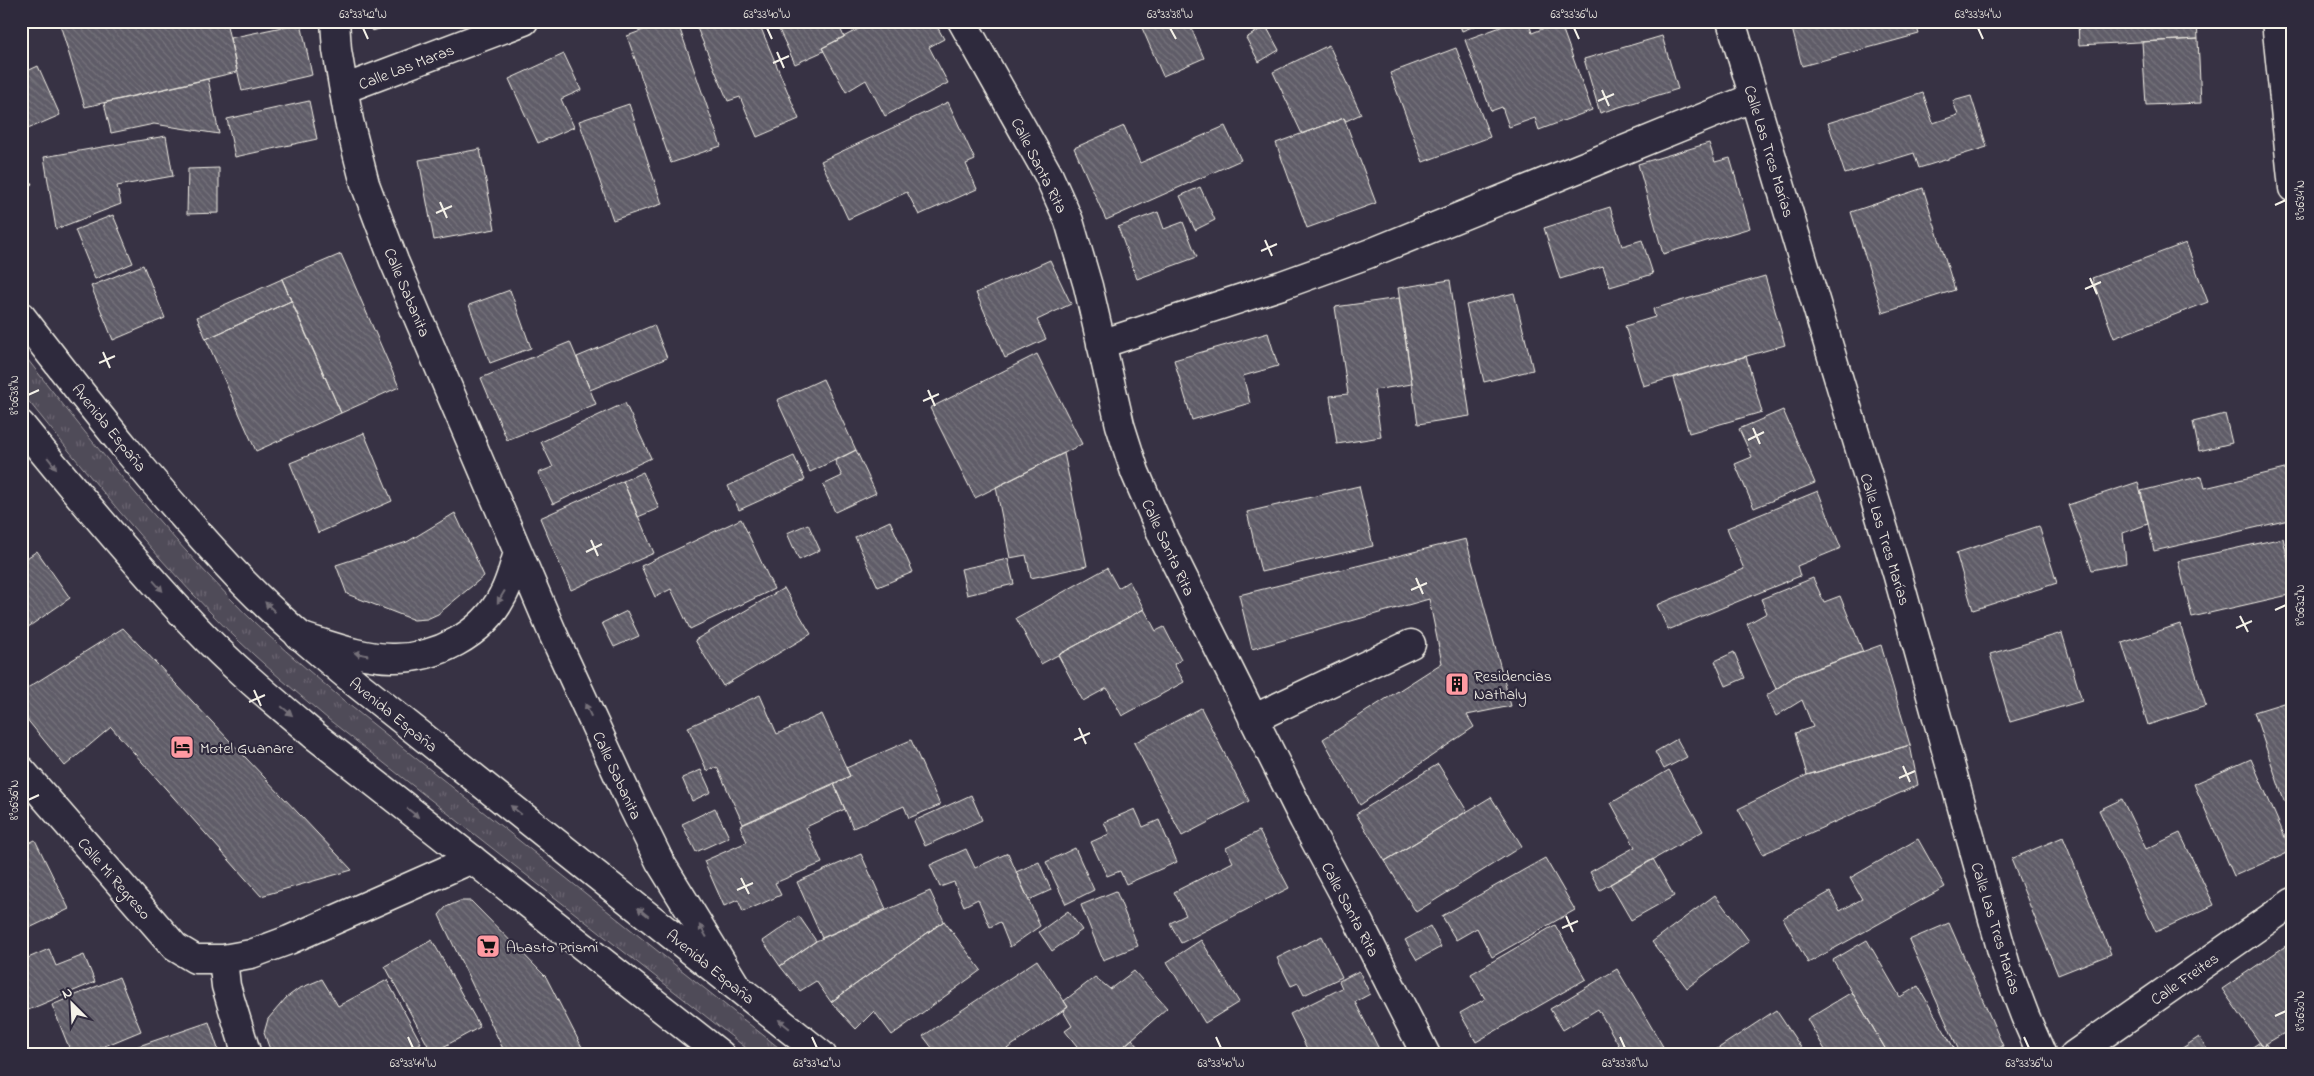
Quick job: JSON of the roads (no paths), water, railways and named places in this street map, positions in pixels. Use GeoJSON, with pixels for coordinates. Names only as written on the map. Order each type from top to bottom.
{"type":"FeatureCollection","features":[{"type":"Feature","properties":{"kind":"street","name":"Calle Sabanita"},"geometry":{"type":"LineString","coordinates":[[335,21],[337,50],[349,121],[365,184],[394,261],[553,634],[656,853],[738,988]]}},
{"type":"Feature","properties":{"kind":"street","name":"Calle Las Maras"},"geometry":{"type":"LineString","coordinates":[[344,89],[524,21]]}},
{"type":"Feature","properties":{"kind":"street","name":"Calle Santa Rita"},"geometry":{"type":"LineString","coordinates":[[962,21],[1048,174],[1069,221],[1088,286],[1120,425],[1135,472],[1164,539],[1253,719],[1426,1055]]}},
{"type":"Feature","properties":{"kind":"street","name":"Calle Las Tres Marías"},"geometry":{"type":"LineString","coordinates":[[1731,21],[1897,573],[2006,966],[2042,1055]]}},
{"type":"Feature","properties":{"kind":"street"},"geometry":{"type":"LineString","coordinates":[[2276,21],[2293,188]]}},
{"type":"Feature","properties":{"kind":"street"},"geometry":{"type":"LineString","coordinates":[[1101,344],[1282,285],[1368,254],[1754,97]]}},
{"type":"Feature","properties":{"kind":"street","name":"Avenida España"},"geometry":{"type":"LineString","coordinates":[[21,316],[119,440],[178,509],[245,583],[299,636],[356,684],[822,1055]]}},
{"type":"Feature","properties":{"kind":"street"},"geometry":{"type":"LineString","coordinates":[[21,425],[68,483],[197,629],[255,684],[307,728],[721,1055]]}},
{"type":"Feature","properties":{"kind":"street"},"geometry":{"type":"LineString","coordinates":[[299,636],[361,654],[391,658],[417,657],[443,648],[467,636],[488,616],[502,597],[518,552]]}},
{"type":"Feature","properties":{"kind":"street"},"geometry":{"type":"LineString","coordinates":[[1253,719],[1411,644]]}},
{"type":"Feature","properties":{"kind":"street","name":"Calle Mi Regreso"},"geometry":{"type":"LineString","coordinates":[[21,770],[175,947],[195,959],[223,959],[251,954],[289,940],[472,859]]}},
{"type":"Feature","properties":{"kind":"street","name":"Calle Freites"},"geometry":{"type":"LineString","coordinates":[[2074,1055],[2293,902]]}},
{"type":"Feature","properties":{"kind":"street"},"geometry":{"type":"LineString","coordinates":[[223,959],[226,986],[247,1055]]}},
{"type":"Feature","properties":{"kind":"place","name":"Residencias Nathaly"},"geometry":{"type":"Point","coordinates":[1457,684]}},
{"type":"Feature","properties":{"kind":"place","name":"Motel Guanare"},"geometry":{"type":"Point","coordinates":[182,747]}},
{"type":"Feature","properties":{"kind":"place","name":"Abasto Prismi"},"geometry":{"type":"Point","coordinates":[488,946]}}]}
